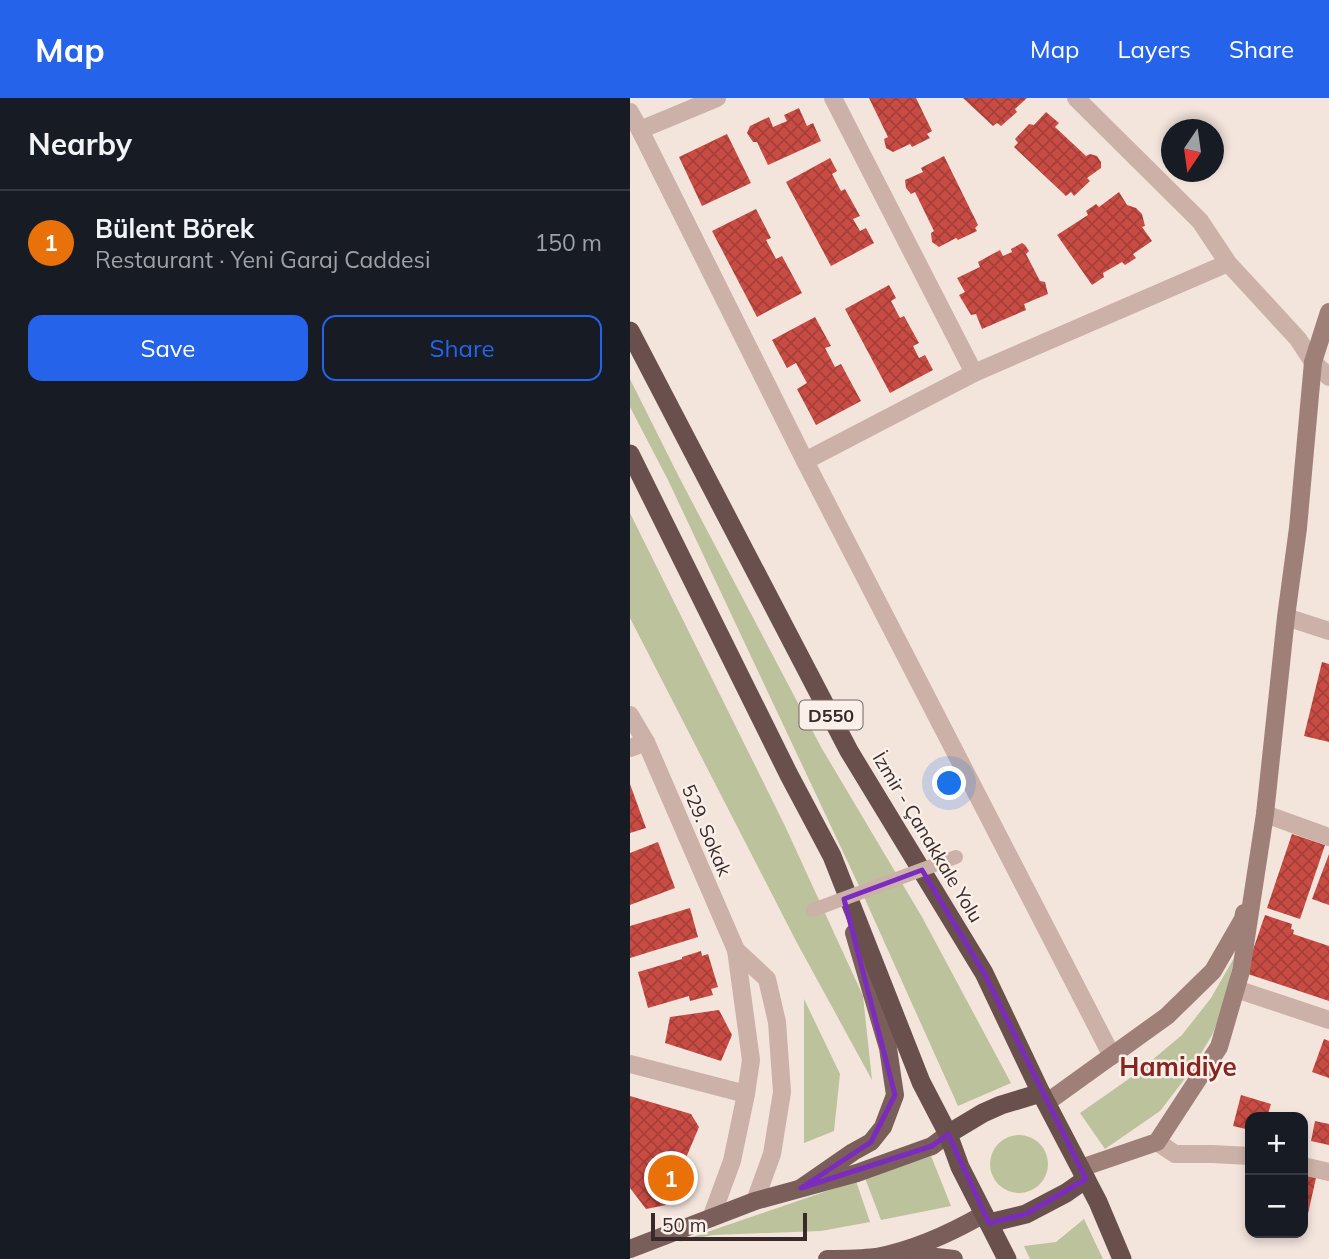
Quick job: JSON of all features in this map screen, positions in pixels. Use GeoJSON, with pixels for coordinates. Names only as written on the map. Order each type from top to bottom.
{"type":"FeatureCollection","features":[{"type":"Feature","properties":{"kind":"highway","name":"İzmir - Çanakkale Yolu"},"geometry":{"type":"LineString","coordinates":[[630,331],[849,751],[984,973],[1043,1098],[1098,1202],[1122,1259]]}},
{"type":"Feature","properties":{"kind":"highway"},"geometry":{"type":"LineString","coordinates":[[630,454],[832,856],[921,1082],[1007,1259]]}},
{"type":"Feature","properties":{"kind":"highway"},"geometry":{"type":"LineString","coordinates":[[948,1134],[984,1112],[1043,1098]]}},
{"type":"Feature","properties":{"kind":"highway"},"geometry":{"type":"LineString","coordinates":[[986,1218],[1026,1214],[1066,1193],[1084,1174]]}},
{"type":"Feature","properties":{"kind":"main road"},"geometry":{"type":"LineString","coordinates":[[1084,1174],[1157,1142],[1219,1047],[1236,989],[1265,814],[1299,515],[1313,362],[1329,312]]}},
{"type":"Feature","properties":{"kind":"main road"},"geometry":{"type":"LineString","coordinates":[[1043,1098],[1112,1056],[1167,1016],[1213,971],[1243,919],[1265,814]]}},
{"type":"Feature","properties":{"kind":"main road"},"geometry":{"type":"LineString","coordinates":[[801,1188],[871,1142],[883,1127],[895,1095],[888,1048],[832,856]]}},
{"type":"Feature","properties":{"kind":"main road"},"geometry":{"type":"LineString","coordinates":[[630,1249],[755,1201],[857,1173],[932,1146],[948,1134]]}},
{"type":"Feature","properties":{"kind":"main road"},"geometry":{"type":"LineString","coordinates":[[827,1259],[861,1258],[896,1252],[986,1218]]}},
{"type":"Feature","properties":{"kind":"main road"},"geometry":{"type":"LineString","coordinates":[[896,1252],[954,1259]]}},
{"type":"Feature","properties":{"kind":"street"},"geometry":{"type":"LineString","coordinates":[[640,130],[717,98]]}},
{"type":"Feature","properties":{"kind":"street"},"geometry":{"type":"LineString","coordinates":[[833,98],[974,373]]}},
{"type":"Feature","properties":{"kind":"street"},"geometry":{"type":"LineString","coordinates":[[1076,98],[1200,220],[1228,263],[1329,377]]}},
{"type":"Feature","properties":{"kind":"street"},"geometry":{"type":"LineString","coordinates":[[630,112],[805,461],[1112,1056]]}},
{"type":"Feature","properties":{"kind":"street"},"geometry":{"type":"LineString","coordinates":[[805,461],[974,373],[1228,263]]}},
{"type":"Feature","properties":{"kind":"street"},"geometry":{"type":"LineString","coordinates":[[1286,617],[1329,631]]}},
{"type":"Feature","properties":{"kind":"street","name":"529. Sokak"},"geometry":{"type":"LineString","coordinates":[[630,715],[638,745],[736,950]]}},
{"type":"Feature","properties":{"kind":"street"},"geometry":{"type":"LineString","coordinates":[[1265,814],[1329,837]]}},
{"type":"Feature","properties":{"kind":"street"},"geometry":{"type":"LineString","coordinates":[[813,910],[956,857]]}},
{"type":"Feature","properties":{"kind":"street"},"geometry":{"type":"LineString","coordinates":[[711,1219],[732,1161],[751,1060],[736,950]]}},
{"type":"Feature","properties":{"kind":"street"},"geometry":{"type":"LineString","coordinates":[[736,950],[767,979],[777,1022],[782,1092],[772,1154],[755,1201]]}},
{"type":"Feature","properties":{"kind":"street"},"geometry":{"type":"LineString","coordinates":[[1236,989],[1329,1020]]}},
{"type":"Feature","properties":{"kind":"street"},"geometry":{"type":"LineString","coordinates":[[630,1064],[746,1094]]}},
{"type":"Feature","properties":{"kind":"street"},"geometry":{"type":"LineString","coordinates":[[1157,1142],[1175,1154],[1245,1156]]}},
{"type":"Feature","properties":{"kind":"street"},"geometry":{"type":"LineString","coordinates":[[1308,1167],[1329,1172]]}},
{"type":"Feature","properties":{"kind":"highlighted area"},"geometry":{"type":"Polygon","coordinates":[[[922,870],[984,973],[1086,1179],[1026,1214],[989,1223],[948,1134],[932,1146],[801,1188],[871,1142],[895,1095],[844,899],[922,870]]]}},
{"type":"Feature","properties":{"kind":"green space"},"geometry":{"type":"Polygon","coordinates":[[[630,379],[821,747],[922,917],[1011,1083],[958,1106],[860,888],[668,480],[630,407],[630,379]]]}},
{"type":"Feature","properties":{"kind":"green space"},"geometry":{"type":"Polygon","coordinates":[[[630,513],[785,826],[863,996],[872,1080],[796,941],[630,618],[630,513]]]}},
{"type":"Feature","properties":{"kind":"green space"},"geometry":{"type":"Polygon","coordinates":[[[1234,958],[1225,1004],[1212,1035],[1190,1072],[1160,1111],[1105,1149],[1080,1113],[1133,1076],[1182,1035],[1211,998],[1234,958]]]}},
{"type":"Feature","properties":{"kind":"green space"},"geometry":{"type":"Polygon","coordinates":[[[804,999],[840,1074],[834,1131],[804,1143],[804,999]]]}},
{"type":"Feature","properties":{"kind":"green space"},"geometry":{"type":"Polygon","coordinates":[[[1013,1135],[1025,1135],[1040,1143],[1048,1158],[1048,1170],[1040,1185],[1025,1193],[1013,1193],[998,1185],[990,1170],[990,1158],[998,1143],[1013,1135]]]}},
{"type":"Feature","properties":{"kind":"green space"},"geometry":{"type":"Polygon","coordinates":[[[931,1156],[951,1206],[881,1220],[865,1178],[931,1156]]]}},
{"type":"Feature","properties":{"kind":"green space"},"geometry":{"type":"Polygon","coordinates":[[[856,1181],[870,1222],[821,1231],[713,1235],[678,1242],[856,1181]]]}},
{"type":"Feature","properties":{"kind":"green space"},"geometry":{"type":"Polygon","coordinates":[[[1084,1219],[1103,1259],[1030,1259],[1024,1246],[1056,1242],[1084,1219]]]}},
{"type":"Feature","properties":{"kind":"building"},"geometry":{"type":"Polygon","coordinates":[[[869,98],[916,98],[932,131],[927,134],[930,138],[893,152],[886,148],[884,139],[888,137],[869,98]]]}},
{"type":"Feature","properties":{"kind":"building"},"geometry":{"type":"Polygon","coordinates":[[[963,98],[1027,98],[1015,109],[1017,112],[1001,126],[997,123],[993,126],[963,98]]]}},
{"type":"Feature","properties":{"kind":"building"},"geometry":{"type":"Polygon","coordinates":[[[799,108],[807,126],[813,123],[821,141],[768,165],[757,142],[753,142],[747,133],[750,126],[769,117],[773,127],[787,121],[784,115],[799,108]]]}},
{"type":"Feature","properties":{"kind":"building"},"geometry":{"type":"Polygon","coordinates":[[[1046,112],[1059,123],[1055,127],[1086,156],[1097,156],[1101,162],[1101,168],[1087,178],[1090,181],[1074,196],[1071,192],[1066,196],[1014,147],[1018,143],[1015,139],[1029,124],[1034,125],[1046,112]]]}},
{"type":"Feature","properties":{"kind":"building"},"geometry":{"type":"Polygon","coordinates":[[[727,134],[751,183],[702,206],[679,157],[727,134]]]}},
{"type":"Feature","properties":{"kind":"building"},"geometry":{"type":"Polygon","coordinates":[[[944,156],[978,225],[975,228],[977,231],[939,247],[932,242],[931,233],[934,231],[915,192],[911,194],[906,188],[905,180],[923,172],[921,168],[944,156]]]}},
{"type":"Feature","properties":{"kind":"building"},"geometry":{"type":"Polygon","coordinates":[[[830,158],[837,171],[832,174],[841,191],[845,189],[860,216],[853,219],[860,231],[866,228],[874,243],[831,266],[786,182],[830,158]]]}},
{"type":"Feature","properties":{"kind":"building"},"geometry":{"type":"Polygon","coordinates":[[[1119,192],[1127,205],[1142,214],[1145,226],[1142,227],[1152,241],[1133,254],[1136,258],[1125,265],[1122,262],[1103,273],[1104,277],[1092,285],[1057,235],[1088,215],[1086,211],[1096,204],[1099,207],[1119,192]]]}},
{"type":"Feature","properties":{"kind":"building"},"geometry":{"type":"Polygon","coordinates":[[[756,209],[771,238],[766,240],[776,259],[782,256],[802,293],[757,317],[712,231],[756,209]]]}},
{"type":"Feature","properties":{"kind":"building"},"geometry":{"type":"Polygon","coordinates":[[[1022,243],[1029,251],[1026,254],[1040,281],[1045,282],[1048,294],[1024,304],[1026,310],[982,329],[976,314],[971,315],[959,295],[965,292],[957,278],[980,267],[978,262],[1000,250],[1003,256],[1022,243]]]}},
{"type":"Feature","properties":{"kind":"building"},"geometry":{"type":"Polygon","coordinates":[[[889,285],[896,298],[891,301],[900,318],[904,316],[919,343],[913,346],[919,358],[925,355],[933,370],[890,393],[845,309],[889,285]]]}},
{"type":"Feature","properties":{"kind":"building"},"geometry":{"type":"Polygon","coordinates":[[[815,317],[831,346],[825,348],[835,367],[841,364],[861,401],[816,425],[797,389],[807,383],[796,363],[787,368],[772,340],[815,317]]]}},
{"type":"Feature","properties":{"kind":"building"},"geometry":{"type":"Polygon","coordinates":[[[1322,662],[1329,664],[1329,742],[1304,736],[1322,662]]]}},
{"type":"Feature","properties":{"kind":"building"},"geometry":{"type":"Polygon","coordinates":[[[630,784],[646,828],[630,833],[630,784]]]}},
{"type":"Feature","properties":{"kind":"building"},"geometry":{"type":"Polygon","coordinates":[[[1292,834],[1325,845],[1300,919],[1267,908],[1292,834]]]}},
{"type":"Feature","properties":{"kind":"building"},"geometry":{"type":"Polygon","coordinates":[[[658,842],[675,888],[630,905],[630,853],[658,842]]]}},
{"type":"Feature","properties":{"kind":"building"},"geometry":{"type":"Polygon","coordinates":[[[1329,854],[1329,905],[1312,899],[1329,854]]]}},
{"type":"Feature","properties":{"kind":"building"},"geometry":{"type":"Polygon","coordinates":[[[690,908],[698,937],[630,958],[630,926],[690,908]]]}},
{"type":"Feature","properties":{"kind":"building"},"geometry":{"type":"Polygon","coordinates":[[[1265,915],[1292,924],[1293,934],[1329,946],[1329,1001],[1245,973],[1265,915]]]}},
{"type":"Feature","properties":{"kind":"building"},"geometry":{"type":"Polygon","coordinates":[[[701,951],[702,956],[708,954],[718,987],[711,989],[713,995],[690,1001],[689,996],[648,1008],[638,972],[701,951]]]}},
{"type":"Feature","properties":{"kind":"building"},"geometry":{"type":"Polygon","coordinates":[[[719,1010],[732,1035],[721,1061],[665,1043],[670,1017],[719,1010]]]}},
{"type":"Feature","properties":{"kind":"building"},"geometry":{"type":"Polygon","coordinates":[[[1324,1039],[1329,1041],[1329,1078],[1312,1072],[1324,1039]]]}},
{"type":"Feature","properties":{"kind":"building"},"geometry":{"type":"Polygon","coordinates":[[[1241,1095],[1271,1104],[1269,1112],[1245,1112],[1245,1129],[1233,1126],[1241,1095]]]}},
{"type":"Feature","properties":{"kind":"building"},"geometry":{"type":"Polygon","coordinates":[[[630,1096],[691,1114],[699,1127],[666,1205],[646,1209],[630,1188],[630,1096]]]}},
{"type":"Feature","properties":{"kind":"building"},"geometry":{"type":"Polygon","coordinates":[[[1315,1121],[1329,1124],[1329,1145],[1311,1141],[1315,1121]]]}},
{"type":"Feature","properties":{"kind":"building"},"geometry":{"type":"Polygon","coordinates":[[[1308,1176],[1316,1178],[1308,1214],[1308,1176]]]}},
{"type":"Feature","properties":{"kind":"place","name":"Bülent Börek"},"geometry":{"type":"Point","coordinates":[671,1178]}},
{"type":"Feature","properties":{"kind":"district","name":"Hamidiye"},"geometry":{"type":"Point","coordinates":[1178,1066]}}]}
